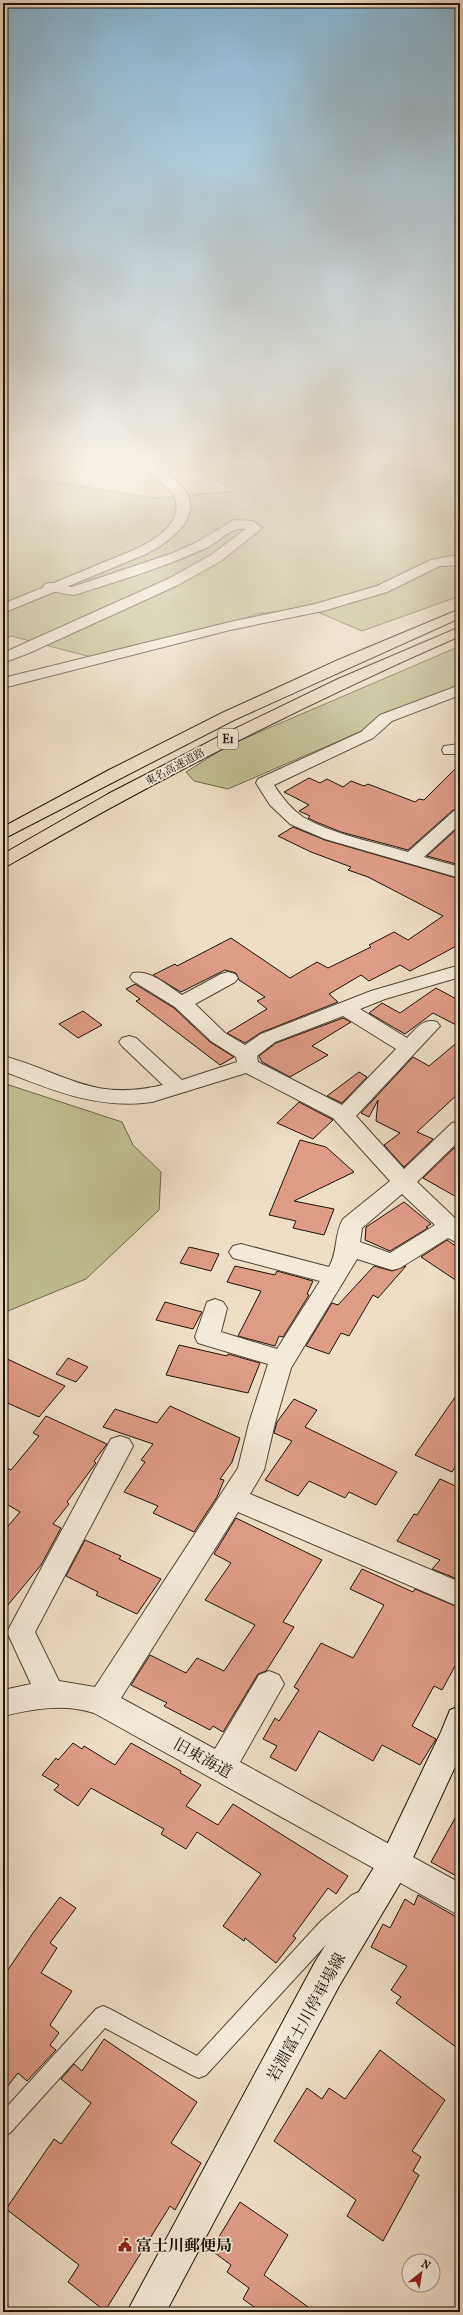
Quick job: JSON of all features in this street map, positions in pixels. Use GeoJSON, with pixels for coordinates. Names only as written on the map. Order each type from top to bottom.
{"type":"FeatureCollection","features":[{"type":"Feature","properties":{"kind":"highway","name":"東名高速道路"},"geometry":{"type":"LineString","coordinates":[[3,834],[210,725],[297,683],[460,613]]}},
{"type":"Feature","properties":{"kind":"highway","name":"東名高速道路"},"geometry":{"type":"LineString","coordinates":[[3,861],[245,730],[319,693],[460,631]]}},
{"type":"Feature","properties":{"kind":"street"},"geometry":{"type":"LineString","coordinates":[[3,609],[50,587],[103,566]]}},
{"type":"Feature","properties":{"kind":"street"},"geometry":{"type":"LineString","coordinates":[[50,587],[73,591],[148,566]]}},
{"type":"Feature","properties":{"kind":"street"},"geometry":{"type":"LineString","coordinates":[[3,658],[109,612],[203,566]]}},
{"type":"Feature","properties":{"kind":"street"},"geometry":{"type":"LineString","coordinates":[[3,683],[230,626],[318,608],[382,589],[430,566]]}},
{"type":"Feature","properties":{"kind":"street"},"geometry":{"type":"LineString","coordinates":[[460,690],[386,718],[367,735],[264,783],[276,801],[296,820],[331,835],[460,873]]}},
{"type":"Feature","properties":{"kind":"street"},"geometry":{"type":"LineString","coordinates":[[412,858],[460,815]]}},
{"type":"Feature","properties":{"kind":"street"},"geometry":{"type":"LineString","coordinates":[[3,1063],[90,1093],[122,1098],[177,1087],[247,1059],[268,1038],[378,996],[460,971]]}},
{"type":"Feature","properties":{"kind":"street"},"geometry":{"type":"LineString","coordinates":[[140,977],[182,1003],[218,1037],[247,1059],[344,1116],[403,1182],[455,1231],[392,1262],[348,1247]]}},
{"type":"Feature","properties":{"kind":"street"},"geometry":{"type":"LineString","coordinates":[[182,1003],[228,978]]}},
{"type":"Feature","properties":{"kind":"street"},"geometry":{"type":"LineString","coordinates":[[345,1008],[409,1048]]}},
{"type":"Feature","properties":{"kind":"street"},"geometry":{"type":"LineString","coordinates":[[344,1116],[430,1026]]}},
{"type":"Feature","properties":{"kind":"street"},"geometry":{"type":"LineString","coordinates":[[129,1042],[177,1087]]}},
{"type":"Feature","properties":{"kind":"street"},"geometry":{"type":"LineString","coordinates":[[102,1702],[251,1470],[262,1423],[279,1367],[345,1260],[351,1225],[403,1182],[460,1128]]}},
{"type":"Feature","properties":{"kind":"street"},"geometry":{"type":"LineString","coordinates":[[241,1252],[335,1277]]}},
{"type":"Feature","properties":{"kind":"street"},"geometry":{"type":"LineString","coordinates":[[215,1308],[207,1337],[284,1360]]}},
{"type":"Feature","properties":{"kind":"street"},"geometry":{"type":"LineString","coordinates":[[50,1692],[21,1632],[120,1446]]}},
{"type":"Feature","properties":{"kind":"street"},"geometry":{"type":"LineString","coordinates":[[233,1498],[460,1595]]}},
{"type":"Feature","properties":{"kind":"street"},"geometry":{"type":"LineString","coordinates":[[220,1768],[270,1684]]}},
{"type":"Feature","properties":{"kind":"street","name":"旧東海道"},"geometry":{"type":"LineString","coordinates":[[3,1703],[50,1692],[79,1694],[102,1702],[220,1768],[390,1870],[460,1900]]}},
{"type":"Feature","properties":{"kind":"street","name":"岩淵富士川停車場線"},"geometry":{"type":"LineString","coordinates":[[146,2312],[328,1974],[390,1870],[456,1733],[460,1719]]}},
{"type":"Feature","properties":{"kind":"lane"},"geometry":{"type":"LineString","coordinates":[[3,2126],[103,2016],[199,2068],[328,1928],[390,1870]]}},
{"type":"Feature","properties":{"kind":"shaded area"},"geometry":{"type":"Polygon","coordinates":[[[3,566],[460,566],[460,596],[362,631],[308,608],[257,614],[219,628],[91,657],[11,636],[3,640],[3,566]]]}},
{"type":"Feature","properties":{"kind":"shaded area"},"geometry":{"type":"Polygon","coordinates":[[[460,646],[460,685],[362,731],[228,789],[194,781],[186,772],[227,746],[460,646]]]}},
{"type":"Feature","properties":{"kind":"shaded area"},"geometry":{"type":"Polygon","coordinates":[[[3,1083],[122,1122],[133,1145],[161,1172],[159,1210],[86,1279],[3,1313],[3,1083]]]}},
{"type":"Feature","properties":{"kind":"building"},"geometry":{"type":"Polygon","coordinates":[[[460,764],[460,809],[453,810],[408,850],[341,832],[316,822],[308,818],[310,816],[299,811],[309,805],[284,792],[309,778],[320,783],[327,779],[343,787],[351,781],[364,786],[368,784],[415,802],[419,799],[424,800],[460,764]]]}},
{"type":"Feature","properties":{"kind":"building"},"geometry":{"type":"Polygon","coordinates":[[[460,826],[460,865],[427,856],[460,826]]]}},
{"type":"Feature","properties":{"kind":"building"},"geometry":{"type":"Polygon","coordinates":[[[293,827],[325,840],[460,879],[460,944],[410,971],[400,965],[369,981],[361,975],[329,994],[338,1002],[260,1033],[245,1043],[227,1033],[267,1009],[257,1001],[265,997],[239,980],[236,973],[225,970],[181,992],[153,975],[175,964],[177,966],[231,938],[290,978],[317,962],[328,968],[371,947],[369,945],[394,932],[408,940],[443,916],[368,877],[348,870],[351,867],[311,852],[278,836],[293,827]]]}},
{"type":"Feature","properties":{"kind":"building"},"geometry":{"type":"Polygon","coordinates":[[[135,984],[174,1008],[210,1042],[234,1057],[220,1065],[136,1001],[140,999],[126,989],[135,984]]]}},
{"type":"Feature","properties":{"kind":"building"},"geometry":{"type":"Polygon","coordinates":[[[436,988],[460,1001],[460,1027],[433,1013],[405,1034],[369,1013],[382,1003],[400,1013],[436,988]]]}},
{"type":"Feature","properties":{"kind":"building"},"geometry":{"type":"Polygon","coordinates":[[[83,1011],[102,1025],[78,1038],[59,1024],[83,1011]]]}},
{"type":"Feature","properties":{"kind":"building"},"geometry":{"type":"Polygon","coordinates":[[[343,1018],[351,1022],[312,1046],[328,1055],[290,1077],[262,1062],[259,1056],[276,1043],[343,1018]]]}},
{"type":"Feature","properties":{"kind":"building"},"geometry":{"type":"Polygon","coordinates":[[[460,1040],[460,1092],[417,1132],[433,1139],[404,1167],[384,1145],[400,1133],[376,1121],[378,1100],[369,1117],[361,1113],[413,1057],[429,1066],[460,1040]]]}},
{"type":"Feature","properties":{"kind":"building"},"geometry":{"type":"Polygon","coordinates":[[[359,1072],[367,1077],[342,1103],[327,1096],[359,1072]]]}},
{"type":"Feature","properties":{"kind":"building"},"geometry":{"type":"Polygon","coordinates":[[[299,1102],[333,1120],[313,1139],[277,1123],[299,1102]]]}},
{"type":"Feature","properties":{"kind":"building"},"geometry":{"type":"Polygon","coordinates":[[[300,1140],[326,1147],[354,1172],[294,1201],[334,1209],[324,1235],[293,1228],[296,1221],[269,1215],[300,1140]]]}},
{"type":"Feature","properties":{"kind":"building"},"geometry":{"type":"Polygon","coordinates":[[[454,1148],[460,1151],[460,1199],[423,1178],[454,1148]]]}},
{"type":"Feature","properties":{"kind":"building"},"geometry":{"type":"Polygon","coordinates":[[[404,1202],[431,1224],[426,1227],[428,1228],[390,1251],[365,1240],[366,1227],[404,1202]]]}},
{"type":"Feature","properties":{"kind":"building"},"geometry":{"type":"Polygon","coordinates":[[[447,1240],[460,1249],[460,1283],[421,1257],[447,1240]]]}},
{"type":"Feature","properties":{"kind":"building"},"geometry":{"type":"Polygon","coordinates":[[[189,1247],[219,1254],[211,1271],[180,1263],[189,1247]]]}},
{"type":"Feature","properties":{"kind":"building"},"geometry":{"type":"Polygon","coordinates":[[[235,1266],[275,1275],[277,1271],[313,1281],[307,1294],[309,1295],[283,1337],[279,1336],[275,1346],[238,1336],[261,1291],[227,1282],[235,1266]]]}},
{"type":"Feature","properties":{"kind":"building"},"geometry":{"type":"Polygon","coordinates":[[[374,1266],[392,1271],[406,1266],[378,1298],[373,1295],[349,1336],[341,1333],[329,1354],[306,1346],[332,1303],[338,1305],[374,1266]]]}},
{"type":"Feature","properties":{"kind":"building"},"geometry":{"type":"Polygon","coordinates":[[[165,1302],[202,1312],[193,1329],[156,1320],[165,1302]]]}},
{"type":"Feature","properties":{"kind":"building"},"geometry":{"type":"Polygon","coordinates":[[[179,1345],[227,1356],[228,1354],[260,1363],[248,1393],[166,1375],[179,1345]]]}},
{"type":"Feature","properties":{"kind":"building"},"geometry":{"type":"Polygon","coordinates":[[[3,1357],[65,1386],[39,1417],[3,1401],[3,1357]]]}},
{"type":"Feature","properties":{"kind":"building"},"geometry":{"type":"Polygon","coordinates":[[[68,1358],[88,1367],[76,1382],[56,1374],[68,1358]]]}},
{"type":"Feature","properties":{"kind":"building"},"geometry":{"type":"Polygon","coordinates":[[[460,1390],[460,1459],[452,1472],[415,1455],[460,1390]]]}},
{"type":"Feature","properties":{"kind":"building"},"geometry":{"type":"Polygon","coordinates":[[[294,1399],[317,1410],[305,1427],[397,1472],[376,1505],[349,1492],[345,1498],[309,1481],[298,1496],[265,1480],[292,1441],[274,1433],[277,1422],[294,1399]]]}},
{"type":"Feature","properties":{"kind":"building"},"geometry":{"type":"Polygon","coordinates":[[[170,1406],[240,1438],[232,1462],[220,1479],[224,1480],[217,1497],[194,1532],[153,1513],[158,1506],[124,1492],[145,1462],[141,1460],[153,1444],[103,1427],[115,1409],[157,1423],[170,1406]]]}},
{"type":"Feature","properties":{"kind":"building"},"geometry":{"type":"Polygon","coordinates":[[[46,1416],[107,1444],[94,1461],[96,1463],[67,1502],[69,1504],[53,1524],[61,1528],[41,1565],[3,1611],[3,1532],[20,1512],[3,1502],[3,1466],[11,1470],[39,1436],[33,1433],[46,1416]]]}},
{"type":"Feature","properties":{"kind":"building"},"geometry":{"type":"Polygon","coordinates":[[[440,1479],[460,1488],[460,1580],[432,1569],[440,1560],[397,1541],[414,1514],[417,1515],[440,1479]]]}},
{"type":"Feature","properties":{"kind":"building"},"geometry":{"type":"Polygon","coordinates":[[[236,1518],[322,1560],[283,1622],[294,1627],[266,1671],[258,1674],[223,1732],[213,1726],[210,1730],[164,1706],[167,1703],[131,1685],[150,1655],[186,1673],[197,1658],[224,1671],[255,1625],[205,1600],[231,1563],[214,1554],[236,1518]]]}},
{"type":"Feature","properties":{"kind":"building"},"geometry":{"type":"Polygon","coordinates":[[[85,1540],[121,1556],[119,1559],[161,1579],[137,1614],[96,1595],[98,1592],[66,1576],[85,1540]]]}},
{"type":"Feature","properties":{"kind":"building"},"geometry":{"type":"Polygon","coordinates":[[[362,1569],[413,1592],[415,1589],[460,1608],[460,1657],[442,1690],[434,1686],[412,1726],[436,1739],[420,1765],[382,1745],[373,1761],[319,1731],[296,1771],[270,1757],[277,1746],[263,1739],[275,1718],[279,1721],[299,1690],[294,1687],[321,1643],[353,1658],[384,1605],[350,1589],[362,1569]]]}},
{"type":"Feature","properties":{"kind":"building"},"geometry":{"type":"Polygon","coordinates":[[[73,1743],[82,1749],[84,1746],[115,1765],[131,1743],[181,1771],[180,1773],[201,1785],[186,1806],[218,1825],[233,1804],[348,1876],[336,1894],[328,1888],[293,1936],[296,1938],[276,1963],[245,1938],[244,1941],[223,1926],[261,1874],[197,1832],[186,1849],[161,1834],[164,1829],[91,1788],[78,1806],[54,1790],[59,1785],[42,1775],[56,1758],[58,1760],[73,1743]]]}},
{"type":"Feature","properties":{"kind":"building"},"geometry":{"type":"Polygon","coordinates":[[[460,1809],[460,1878],[431,1862],[460,1809]]]}},
{"type":"Feature","properties":{"kind":"building"},"geometry":{"type":"Polygon","coordinates":[[[418,1895],[460,1919],[460,2050],[396,2003],[401,1997],[391,1990],[407,1966],[371,1947],[383,1924],[390,1928],[405,1899],[414,1905],[418,1895]]]}},
{"type":"Feature","properties":{"kind":"building"},"geometry":{"type":"Polygon","coordinates":[[[60,1897],[76,1908],[50,1943],[57,1948],[41,1973],[72,1991],[50,2025],[59,2033],[50,2045],[56,2050],[27,2081],[18,2073],[3,2092],[3,1977],[60,1897]]]}},
{"type":"Feature","properties":{"kind":"building"},"geometry":{"type":"Polygon","coordinates":[[[104,2039],[197,2102],[171,2143],[201,2163],[175,2210],[170,2206],[105,2311],[68,2282],[79,2265],[6,2209],[54,2139],[61,2144],[91,2103],[61,2079],[74,2064],[82,2071],[104,2039]]]}},
{"type":"Feature","properties":{"kind":"building"},"geometry":{"type":"Polygon","coordinates":[[[380,2050],[445,2100],[412,2151],[421,2157],[413,2171],[419,2175],[383,2241],[347,2216],[356,2200],[274,2141],[307,2088],[322,2099],[329,2088],[345,2099],[380,2050]]]}},
{"type":"Feature","properties":{"kind":"building"},"geometry":{"type":"Polygon","coordinates":[[[240,2202],[288,2235],[264,2275],[315,2312],[261,2312],[243,2299],[249,2288],[227,2272],[231,2265],[211,2250],[240,2202]]]}},
{"type":"Feature","properties":{"kind":"place","name":"富士川郵便局"},"geometry":{"type":"Point","coordinates":[125,2245]}}]}
